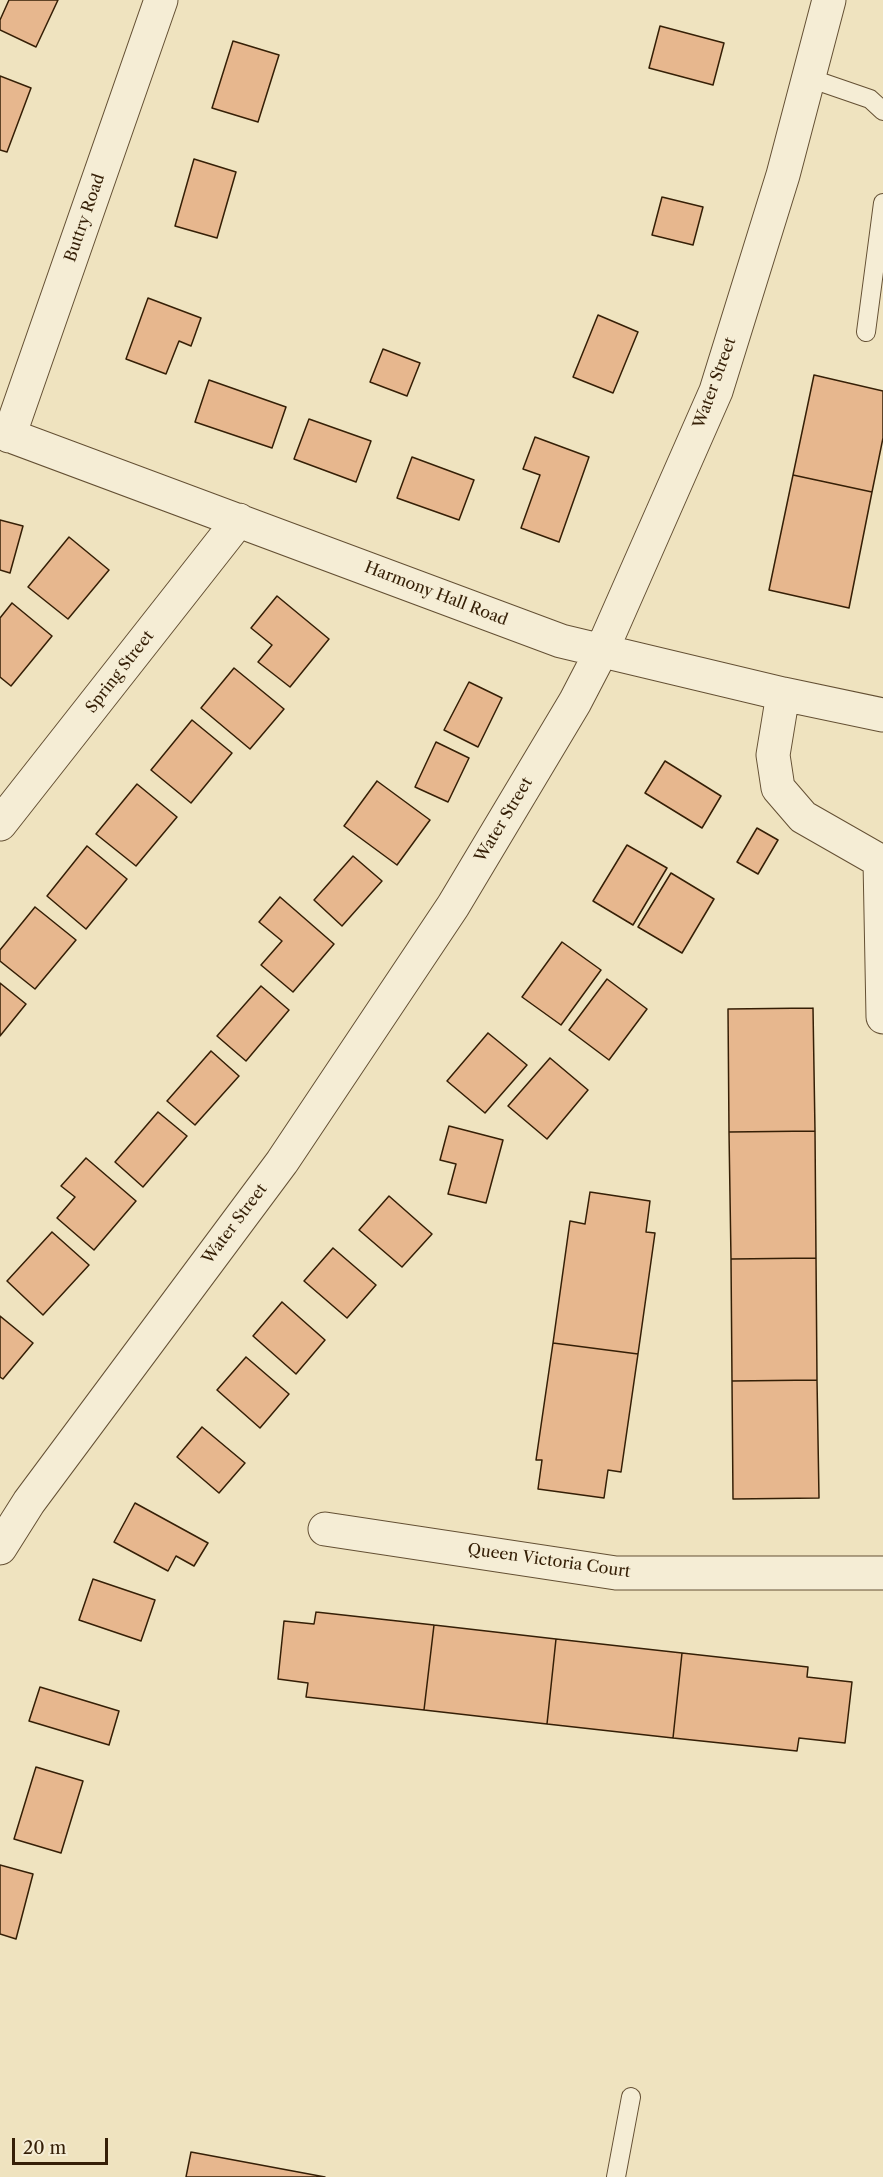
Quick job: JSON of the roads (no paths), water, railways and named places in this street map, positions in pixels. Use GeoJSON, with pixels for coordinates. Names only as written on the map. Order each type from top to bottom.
{"type":"FeatureCollection","features":[{"type":"Feature","properties":{"kind":"street","name":"Buttry Road"},"geometry":{"type":"LineString","coordinates":[[4,434],[161,0]]}},
{"type":"Feature","properties":{"kind":"street","name":"Water Street"},"geometry":{"type":"LineString","coordinates":[[0,1548],[29,1502],[282,1162],[435,933],[575,702],[602,650],[716,391],[783,175],[830,0]]}},
{"type":"Feature","properties":{"kind":"street","name":"Harmony Hall Road"},"geometry":{"type":"LineString","coordinates":[[4,434],[561,641],[783,694],[883,715]]}},
{"type":"Feature","properties":{"kind":"street","name":"Spring Street"},"geometry":{"type":"LineString","coordinates":[[0,824],[239,520]]}},
{"type":"Feature","properties":{"kind":"street"},"geometry":{"type":"LineString","coordinates":[[783,694],[773,755],[778,788],[803,817],[880,861],[883,1017]]}},
{"type":"Feature","properties":{"kind":"street","name":"Queen Victoria Court"},"geometry":{"type":"LineString","coordinates":[[325,1529],[616,1573],[883,1573]]}},
{"type":"Feature","properties":{"kind":"lane"},"geometry":{"type":"LineString","coordinates":[[809,78],[870,99],[883,111]]}},
{"type":"Feature","properties":{"kind":"lane"},"geometry":{"type":"LineString","coordinates":[[866,332],[883,202]]}},
{"type":"Feature","properties":{"kind":"lane"},"geometry":{"type":"LineString","coordinates":[[616,2177],[631,2097]]}}]}
